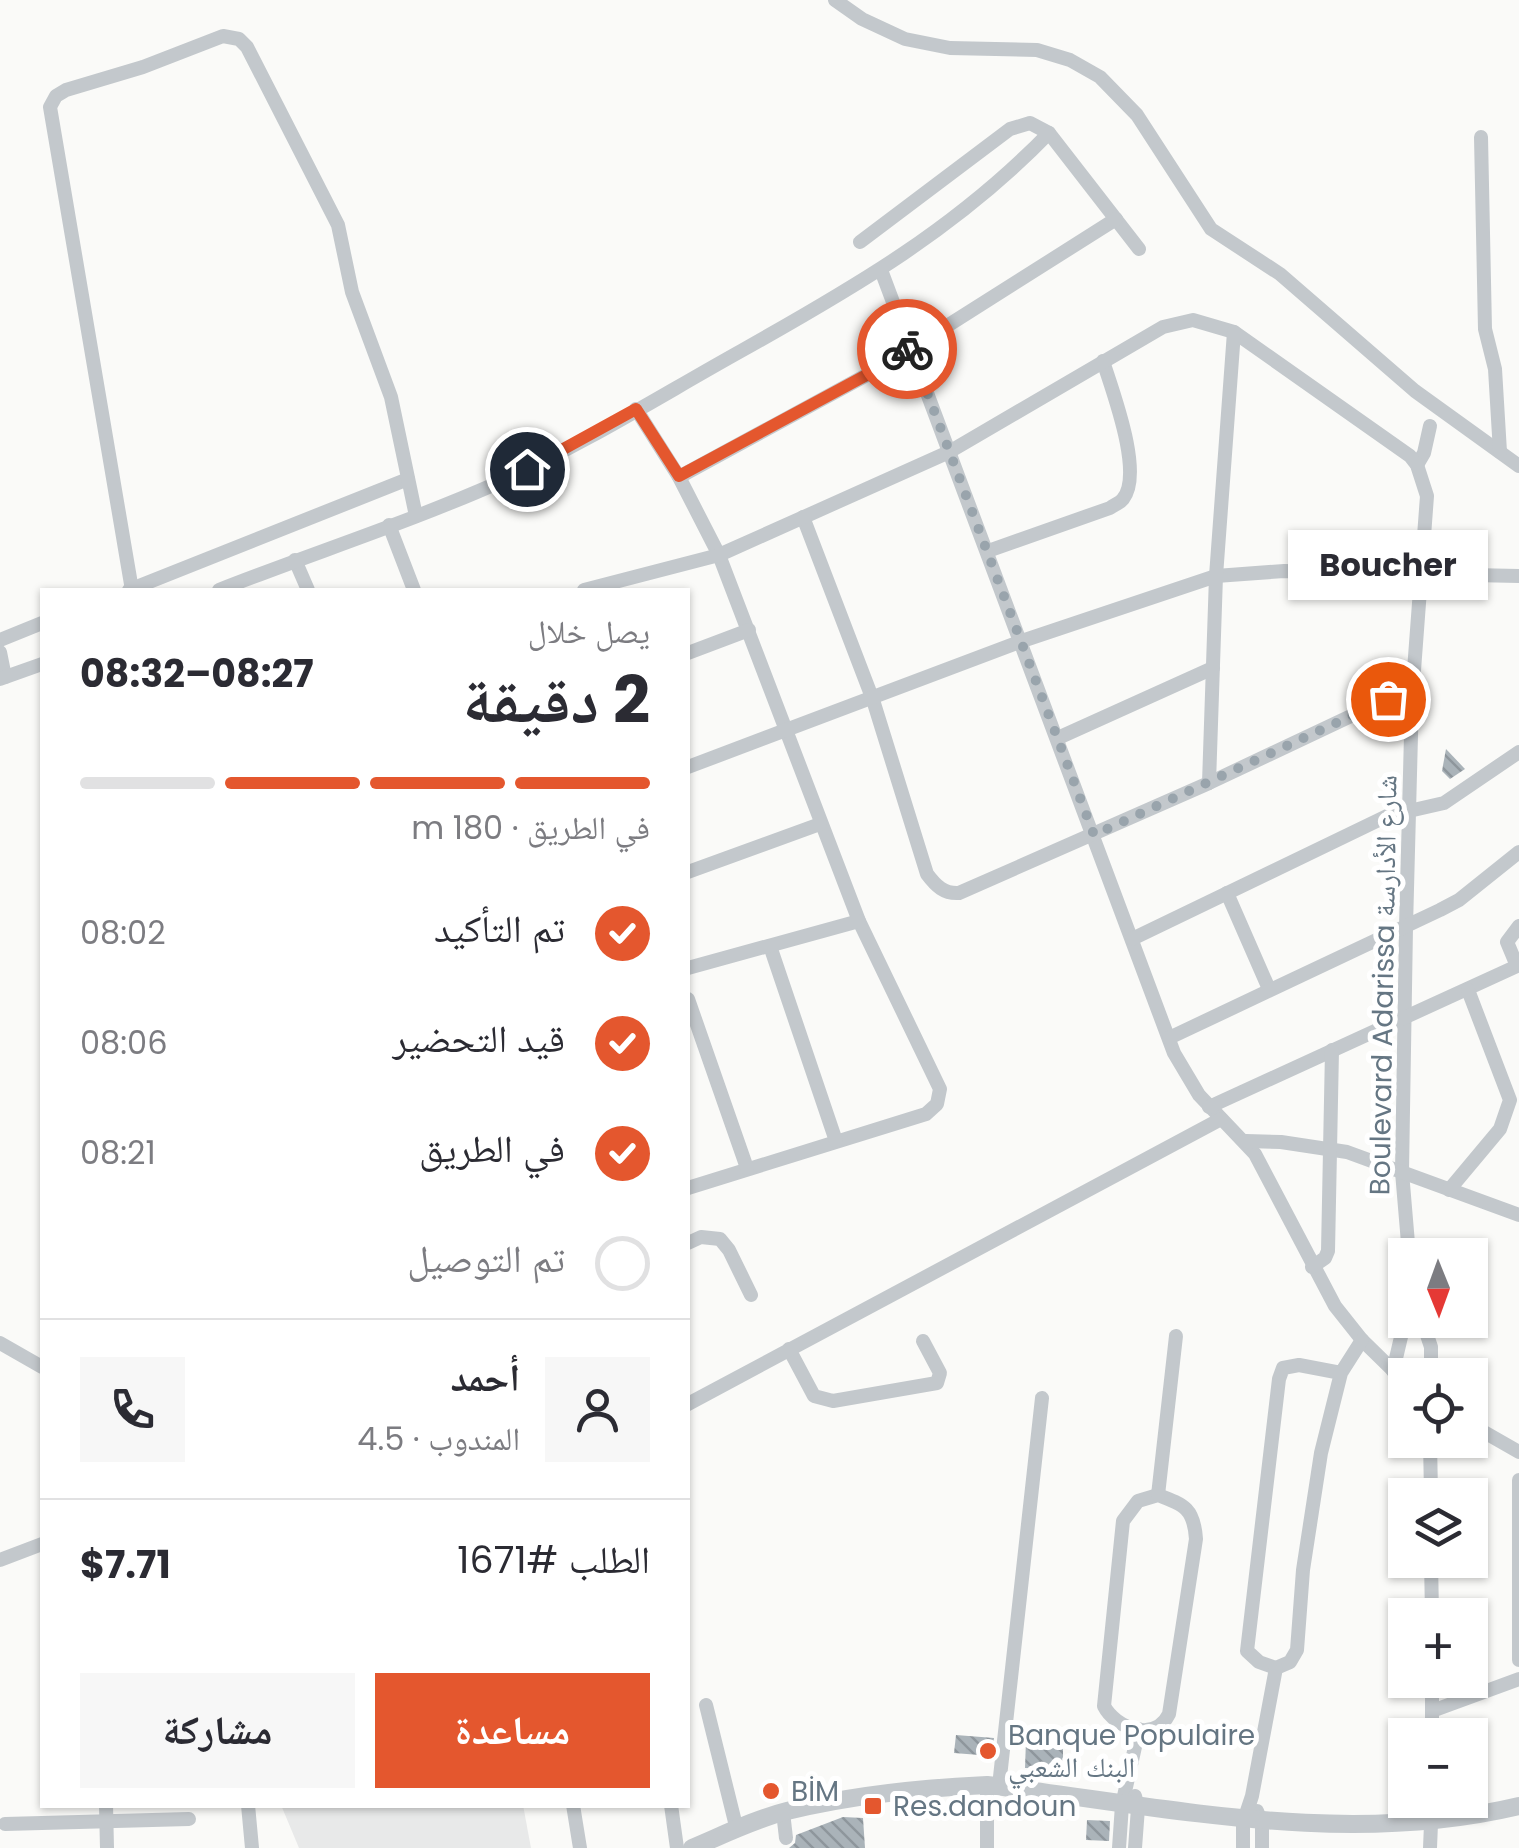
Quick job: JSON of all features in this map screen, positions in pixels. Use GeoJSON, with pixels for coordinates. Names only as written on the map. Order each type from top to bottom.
{"type":"FeatureCollection","features":[{"type":"Feature","properties":{"kind":"street"},"geometry":{"type":"LineString","coordinates":[[835,0],[862,19],[905,39],[950,48],[1036,50],[1070,60],[1100,77],[1136,115],[1211,228],[1280,274],[1415,391],[1519,466]]}},
{"type":"Feature","properties":{"kind":"street"},"geometry":{"type":"LineString","coordinates":[[131,588],[49,113],[56,96],[66,90],[222,36],[244,42],[333,211],[352,292],[391,397],[416,516]]}},
{"type":"Feature","properties":{"kind":"street"},"geometry":{"type":"LineString","coordinates":[[860,242],[1016,125],[1030,123],[1049,134],[1139,248]]}},
{"type":"Feature","properties":{"kind":"street"},"geometry":{"type":"LineString","coordinates":[[224,588],[504,480],[636,409],[881,270],[976,203],[1049,134]]}},
{"type":"Feature","properties":{"kind":"street"},"geometry":{"type":"LineString","coordinates":[[1481,137],[1484,329],[1495,368],[1500,452]]}},
{"type":"Feature","properties":{"kind":"street"},"geometry":{"type":"LineString","coordinates":[[679,476],[887,364],[1116,218]]}},
{"type":"Feature","properties":{"kind":"street"},"geometry":{"type":"LineString","coordinates":[[881,270],[1181,1068],[1209,1107],[1246,1141],[1264,1168],[1312,1268],[1335,1306],[1388,1368]]}},
{"type":"Feature","properties":{"kind":"street"},"geometry":{"type":"LineString","coordinates":[[592,588],[719,555],[949,452],[1172,324],[1193,320],[1234,332],[1410,456],[1417,466],[1430,426]]}},
{"type":"Feature","properties":{"kind":"street"},"geometry":{"type":"LineString","coordinates":[[1209,783],[1216,576],[1234,332]]}},
{"type":"Feature","properties":{"kind":"street"},"geometry":{"type":"LineString","coordinates":[[988,551],[1110,508],[1123,499],[1129,486],[1129,464],[1121,419],[1103,361]]}},
{"type":"Feature","properties":{"kind":"street"},"geometry":{"type":"LineString","coordinates":[[636,409],[679,476],[719,555],[820,824],[860,921],[938,1082],[940,1097],[926,1114],[690,1187]]}},
{"type":"Feature","properties":{"kind":"street","name":"Boulevard Adarissa شارع الأدارسة"},"geometry":{"type":"LineString","coordinates":[[1408,1238],[1402,1172],[1406,926],[1412,696],[1427,496],[1417,466]]}},
{"type":"Feature","properties":{"kind":"street"},"geometry":{"type":"LineString","coordinates":[[136,588],[408,479]]}},
{"type":"Feature","properties":{"kind":"street"},"geometry":{"type":"LineString","coordinates":[[803,517],[872,700],[927,874],[944,891],[959,893],[1388,699],[1412,696]]}},
{"type":"Feature","properties":{"kind":"street"},"geometry":{"type":"LineString","coordinates":[[389,525],[413,588]]}},
{"type":"Feature","properties":{"kind":"street"},"geometry":{"type":"LineString","coordinates":[[296,560],[307,588]]}},
{"type":"Feature","properties":{"kind":"street"},"geometry":{"type":"LineString","coordinates":[[690,766],[1022,641],[1216,576],[1284,570],[1519,576]]}},
{"type":"Feature","properties":{"kind":"street"},"geometry":{"type":"LineString","coordinates":[[0,640],[40,624]]}},
{"type":"Feature","properties":{"kind":"street"},"geometry":{"type":"LineString","coordinates":[[690,652],[749,630]]}},
{"type":"Feature","properties":{"kind":"street"},"geometry":{"type":"LineString","coordinates":[[0,652],[2,678],[40,665]]}},
{"type":"Feature","properties":{"kind":"street"},"geometry":{"type":"LineString","coordinates":[[1058,738],[1213,668]]}},
{"type":"Feature","properties":{"kind":"street"},"geometry":{"type":"LineString","coordinates":[[1132,939],[1388,816],[1444,803],[1519,752]]}},
{"type":"Feature","properties":{"kind":"street"},"geometry":{"type":"LineString","coordinates":[[690,871],[820,824]]}},
{"type":"Feature","properties":{"kind":"street"},"geometry":{"type":"LineString","coordinates":[[1168,1038],[1459,900],[1519,852]]}},
{"type":"Feature","properties":{"kind":"street"},"geometry":{"type":"LineString","coordinates":[[1227,893],[1269,989]]}},
{"type":"Feature","properties":{"kind":"street"},"geometry":{"type":"LineString","coordinates":[[690,967],[860,921]]}},
{"type":"Feature","properties":{"kind":"street"},"geometry":{"type":"LineString","coordinates":[[1209,1107],[1518,968],[1507,942],[1519,926]]}},
{"type":"Feature","properties":{"kind":"street"},"geometry":{"type":"LineString","coordinates":[[770,946],[836,1141]]}},
{"type":"Feature","properties":{"kind":"street"},"geometry":{"type":"LineString","coordinates":[[1449,1190],[1500,1130],[1510,1100],[1468,990]]}},
{"type":"Feature","properties":{"kind":"street"},"geometry":{"type":"LineString","coordinates":[[690,1004],[747,1168]]}},
{"type":"Feature","properties":{"kind":"street"},"geometry":{"type":"LineString","coordinates":[[1312,1268],[1328,1251],[1332,1050]]}},
{"type":"Feature","properties":{"kind":"street"},"geometry":{"type":"LineString","coordinates":[[690,1403],[1221,1118]]}},
{"type":"Feature","properties":{"kind":"street"},"geometry":{"type":"LineString","coordinates":[[1246,1141],[1331,1149],[1519,1216]]}},
{"type":"Feature","properties":{"kind":"street"},"geometry":{"type":"LineString","coordinates":[[690,1242],[701,1238],[720,1239],[730,1250],[752,1295]]}},
{"type":"Feature","properties":{"kind":"street"},"geometry":{"type":"LineString","coordinates":[[1158,1495],[1176,1336]]}},
{"type":"Feature","properties":{"kind":"street"},"geometry":{"type":"LineString","coordinates":[[1341,1374],[1289,1365],[1280,1370],[1278,1379],[1247,1650],[1259,1662],[1276,1668],[1290,1662],[1297,1650],[1312,1499],[1341,1374],[1362,1340]]}},
{"type":"Feature","properties":{"kind":"street"},"geometry":{"type":"LineString","coordinates":[[789,1349],[814,1396],[833,1400],[937,1383],[940,1373],[923,1342]]}},
{"type":"Feature","properties":{"kind":"street"},"geometry":{"type":"LineString","coordinates":[[0,1343],[40,1366]]}},
{"type":"Feature","properties":{"kind":"street"},"geometry":{"type":"LineString","coordinates":[[987,1848],[1042,1398]]}},
{"type":"Feature","properties":{"kind":"street"},"geometry":{"type":"LineString","coordinates":[[1488,1434],[1519,1452]]}},
{"type":"Feature","properties":{"kind":"street"},"geometry":{"type":"LineString","coordinates":[[1519,1480],[1519,1660]]}},
{"type":"Feature","properties":{"kind":"street"},"geometry":{"type":"LineString","coordinates":[[1158,1495],[1188,1509],[1196,1539],[1169,1714],[1157,1727],[1139,1730],[1118,1724],[1104,1706],[1123,1520],[1138,1501],[1158,1495]]}},
{"type":"Feature","properties":{"kind":"street"},"geometry":{"type":"LineString","coordinates":[[0,1560],[40,1545]]}},
{"type":"Feature","properties":{"kind":"street"},"geometry":{"type":"LineString","coordinates":[[1243,1848],[1252,1823],[1252,1796],[1276,1668]]}},
{"type":"Feature","properties":{"kind":"street"},"geometry":{"type":"LineString","coordinates":[[1432,1710],[1519,1679]]}},
{"type":"Feature","properties":{"kind":"street"},"geometry":{"type":"LineString","coordinates":[[1432,1698],[1432,1718]]}},
{"type":"Feature","properties":{"kind":"street"},"geometry":{"type":"LineString","coordinates":[[706,1705],[737,1830]]}},
{"type":"Feature","properties":{"kind":"street"},"geometry":{"type":"LineString","coordinates":[[1135,1848],[1131,1776],[1139,1730]]}},
{"type":"Feature","properties":{"kind":"street"},"geometry":{"type":"LineString","coordinates":[[692,1848],[783,1812],[892,1792],[993,1786],[1252,1823],[1323,1827],[1432,1824],[1481,1817],[1519,1806]]}},
{"type":"Feature","properties":{"kind":"street"},"geometry":{"type":"LineString","coordinates":[[1118,1848],[1130,1807]]}},
{"type":"Feature","properties":{"kind":"street"},"geometry":{"type":"LineString","coordinates":[[106,1808],[106,1848]]}},
{"type":"Feature","properties":{"kind":"street"},"geometry":{"type":"LineString","coordinates":[[248,1808],[252,1848]]}},
{"type":"Feature","properties":{"kind":"street"},"geometry":{"type":"LineString","coordinates":[[574,1808],[580,1848]]}},
{"type":"Feature","properties":{"kind":"street"},"geometry":{"type":"LineString","coordinates":[[671,1808],[677,1848]]}},
{"type":"Feature","properties":{"kind":"street"},"geometry":{"type":"LineString","coordinates":[[783,1812],[786,1838]]}},
{"type":"Feature","properties":{"kind":"street"},"geometry":{"type":"LineString","coordinates":[[1430,1848],[1432,1818]]}},
{"type":"Feature","properties":{"kind":"street"},"geometry":{"type":"LineString","coordinates":[[5,1824],[189,1819]]}},
{"type":"Feature","properties":{"kind":"street"},"geometry":{"type":"LineString","coordinates":[[1252,1823],[1262,1848]]}},
{"type":"Feature","properties":{"kind":"shaded area"},"geometry":{"type":"Polygon","coordinates":[[[282,1808],[524,1808],[531,1848],[299,1848],[282,1808]]]}},
{"type":"Feature","properties":{"kind":"building"},"geometry":{"type":"Polygon","coordinates":[[[1446,749],[1465,769],[1450,779],[1442,771],[1446,749]]]}},
{"type":"Feature","properties":{"kind":"building"},"geometry":{"type":"Polygon","coordinates":[[[956,1735],[994,1738],[992,1756],[954,1753],[956,1735]]]}},
{"type":"Feature","properties":{"kind":"building"},"geometry":{"type":"Polygon","coordinates":[[[1026,1740],[1063,1742],[1063,1769],[1025,1768],[1026,1740]]]}},
{"type":"Feature","properties":{"kind":"building"},"geometry":{"type":"Polygon","coordinates":[[[843,1817],[863,1818],[865,1848],[789,1848],[796,1835],[843,1817]]]}},
{"type":"Feature","properties":{"kind":"building"},"geometry":{"type":"Polygon","coordinates":[[[1087,1820],[1110,1821],[1109,1841],[1086,1840],[1087,1820]]]}},
{"type":"Feature","properties":{"kind":"way so far"},"geometry":{"type":"LineString","coordinates":[[907,349],[910,347],[934,408],[1094,835],[1388,699]]}},
{"type":"Feature","properties":{"kind":"place","name":"Boucher"},"geometry":{"type":"Point","coordinates":[1388,699]}},
{"type":"Feature","properties":{"kind":"place","name":"Banque Populaire البنك الشعبي"},"geometry":{"type":"Point","coordinates":[988,1751]}},
{"type":"Feature","properties":{"kind":"place","name":"BİM"},"geometry":{"type":"Point","coordinates":[771,1791]}},
{"type":"Feature","properties":{"kind":"place","name":"Res.dandoun"},"geometry":{"type":"Point","coordinates":[873,1806]}},
{"type":"Feature","properties":{"kind":"route"},"geometry":{"type":"LineString","coordinates":[[527,469],[636,409],[679,476],[887,364],[907,349]]}}]}
